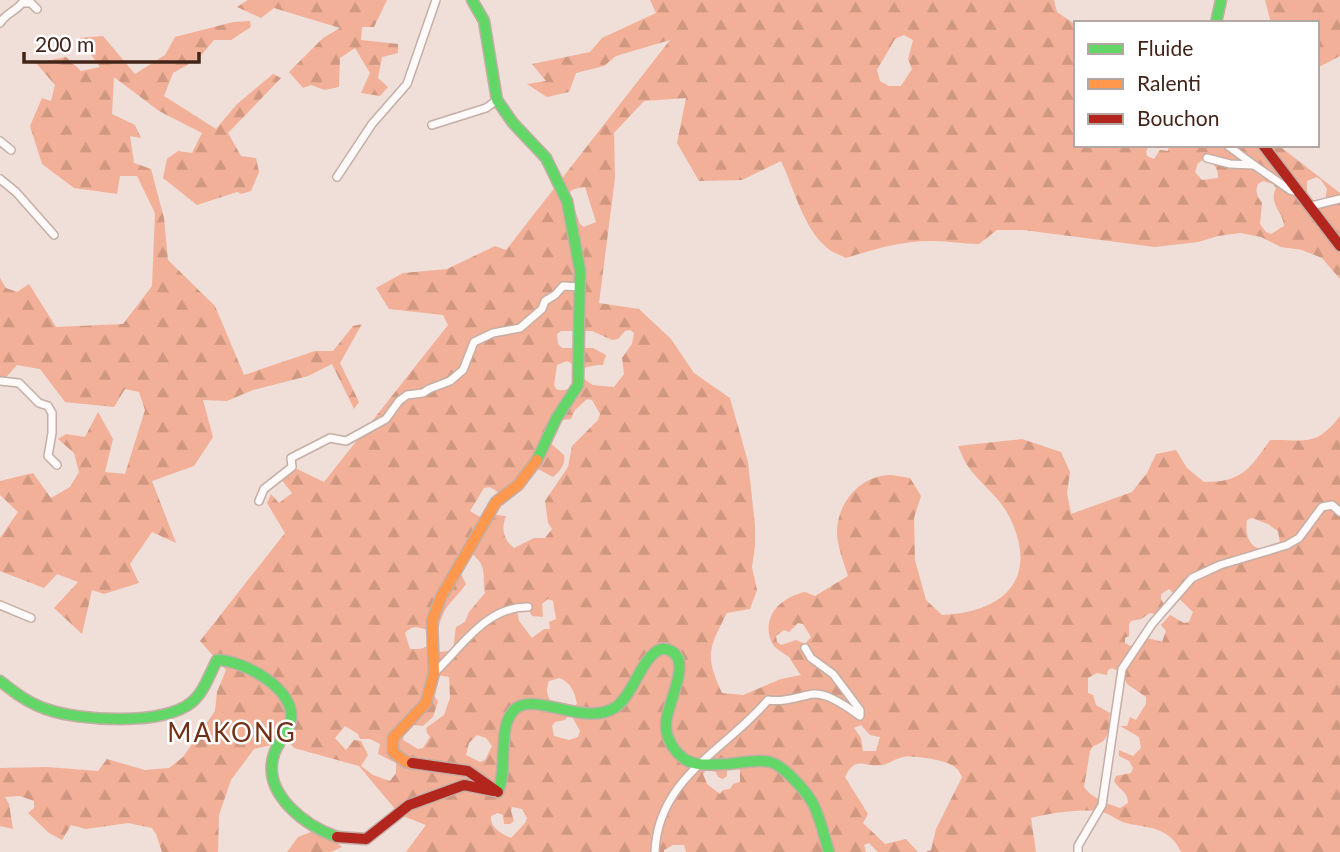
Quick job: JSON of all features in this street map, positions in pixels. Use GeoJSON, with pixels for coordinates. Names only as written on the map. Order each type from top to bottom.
{"type":"FeatureCollection","features":[{"type":"Feature","properties":{"kind":"street"},"geometry":{"type":"LineString","coordinates":[[337,177],[372,124],[407,84],[436,0]]}},
{"type":"Feature","properties":{"kind":"street"},"geometry":{"type":"LineString","coordinates":[[472,0],[484,21],[497,100],[513,123],[546,158],[567,201],[580,270],[578,385],[556,419],[536,462],[518,485],[496,502],[441,597],[432,621],[434,673],[426,703],[393,738],[393,752],[406,762],[468,771],[498,792]]}},
{"type":"Feature","properties":{"kind":"street"},"geometry":{"type":"LineString","coordinates":[[1216,21],[1221,0]]}},
{"type":"Feature","properties":{"kind":"street"},"geometry":{"type":"LineString","coordinates":[[0,23],[3,17],[22,3],[31,3],[37,9]]}},
{"type":"Feature","properties":{"kind":"street"},"geometry":{"type":"LineString","coordinates":[[432,125],[486,108],[497,100]]}},
{"type":"Feature","properties":{"kind":"street"},"geometry":{"type":"LineString","coordinates":[[0,141],[11,150]]}},
{"type":"Feature","properties":{"kind":"street"},"geometry":{"type":"LineString","coordinates":[[1230,147],[1290,190],[1298,192]]}},
{"type":"Feature","properties":{"kind":"street"},"geometry":{"type":"LineString","coordinates":[[1264,147],[1340,246]]}},
{"type":"Feature","properties":{"kind":"street"},"geometry":{"type":"LineString","coordinates":[[1207,158],[1230,164],[1254,165]]}},
{"type":"Feature","properties":{"kind":"street"},"geometry":{"type":"LineString","coordinates":[[0,179],[16,192],[54,234]]}},
{"type":"Feature","properties":{"kind":"street"},"geometry":{"type":"LineString","coordinates":[[1311,206],[1340,199]]}},
{"type":"Feature","properties":{"kind":"street"},"geometry":{"type":"LineString","coordinates":[[259,501],[264,489],[292,467],[291,458],[330,439],[346,441],[386,419],[399,401],[450,381],[463,370],[474,342],[493,333],[520,328],[563,286],[580,287]]}},
{"type":"Feature","properties":{"kind":"street"},"geometry":{"type":"LineString","coordinates":[[0,381],[19,383],[39,403],[48,406],[54,421],[48,456],[57,465]]}},
{"type":"Feature","properties":{"kind":"street"},"geometry":{"type":"LineString","coordinates":[[1078,852],[1078,846],[1102,805],[1122,670],[1152,624],[1192,579],[1220,565],[1287,545],[1299,538],[1322,507],[1332,505],[1340,513]]}},
{"type":"Feature","properties":{"kind":"street"},"geometry":{"type":"LineString","coordinates":[[0,605],[31,618]]}},
{"type":"Feature","properties":{"kind":"street"},"geometry":{"type":"LineString","coordinates":[[434,673],[488,620],[505,610],[528,607]]}},
{"type":"Feature","properties":{"kind":"street"},"geometry":{"type":"LineString","coordinates":[[655,852],[660,819],[684,778],[701,765],[721,743],[753,718],[768,701],[778,702],[818,694],[843,704],[860,716],[860,710],[833,674],[811,658],[805,648]]}},
{"type":"Feature","properties":{"kind":"street"},"geometry":{"type":"LineString","coordinates":[[498,792],[505,774],[506,724],[514,710],[519,706],[536,704],[573,713],[593,715],[605,712],[622,701],[646,663],[660,650],[672,651],[680,665],[665,721],[665,735],[678,754],[691,763],[701,765],[771,762],[788,773],[812,802],[828,852]]}},
{"type":"Feature","properties":{"kind":"street"},"geometry":{"type":"LineString","coordinates":[[0,681],[18,695],[48,710],[102,719],[172,712],[193,701],[217,660],[226,659],[253,670],[288,701],[291,712],[291,721],[274,755],[272,765],[275,784],[284,801],[300,817],[321,831],[342,838],[366,839],[409,805],[464,785],[498,792]]}},
{"type":"Feature","properties":{"kind":"green space"},"geometry":{"type":"Polygon","coordinates":[[[248,0],[387,0],[374,27],[362,27],[361,40],[398,44],[398,53],[382,57],[378,78],[388,87],[380,96],[361,93],[370,73],[355,48],[340,58],[339,87],[325,90],[311,85],[303,88],[289,72],[323,38],[340,28],[274,8],[261,18],[237,7],[248,0]]]}},
{"type":"Feature","properties":{"kind":"green space"},"geometry":{"type":"Polygon","coordinates":[[[650,0],[1054,0],[1057,12],[1074,24],[1074,147],[1149,147],[1147,156],[1154,159],[1160,150],[1168,151],[1169,147],[1281,147],[1340,193],[1340,279],[1322,258],[1302,250],[1281,247],[1261,237],[1240,233],[1155,247],[1023,230],[997,230],[979,244],[912,242],[846,258],[828,249],[811,229],[781,161],[742,180],[699,181],[677,143],[686,98],[644,101],[614,133],[615,178],[599,303],[639,309],[671,339],[694,373],[730,398],[748,462],[755,525],[752,567],[757,590],[750,609],[727,613],[716,635],[711,661],[722,693],[743,695],[781,679],[801,675],[789,657],[772,643],[769,634],[771,617],[788,598],[805,592],[815,596],[848,576],[838,543],[838,522],[845,502],[868,481],[888,475],[910,478],[921,496],[914,518],[915,560],[926,600],[942,615],[964,612],[999,599],[1011,588],[1018,574],[1020,557],[1018,538],[1009,516],[967,465],[958,446],[1022,439],[1061,452],[1070,472],[1067,493],[1071,514],[1132,492],[1147,473],[1156,454],[1176,450],[1187,468],[1204,482],[1227,480],[1236,477],[1250,466],[1270,440],[1309,440],[1324,433],[1340,416],[1340,852],[1181,852],[1171,838],[1158,830],[1123,822],[1104,813],[1084,811],[1031,818],[1036,852],[925,852],[931,850],[936,829],[962,777],[952,765],[908,757],[882,765],[857,764],[845,777],[868,814],[863,823],[885,844],[906,839],[918,852],[878,852],[869,843],[864,845],[866,852],[686,852],[684,845],[673,845],[664,852],[406,852],[426,825],[400,815],[359,766],[294,748],[288,741],[254,749],[231,780],[219,815],[218,852],[162,852],[152,828],[128,823],[86,829],[71,825],[62,840],[49,833],[28,813],[34,808],[34,801],[20,796],[5,797],[9,804],[13,829],[0,826],[0,768],[47,767],[98,771],[107,759],[145,770],[169,768],[183,757],[215,711],[217,692],[226,670],[200,641],[285,533],[267,503],[271,494],[279,503],[292,493],[281,479],[297,469],[324,482],[448,325],[443,315],[389,309],[376,288],[403,273],[447,269],[495,246],[506,250],[670,40],[616,56],[604,66],[576,73],[569,92],[547,97],[527,84],[546,81],[532,64],[590,52],[602,38],[656,13],[650,0]],[[904,35],[895,39],[877,70],[880,81],[889,86],[901,86],[912,69],[908,59],[913,40],[904,35]],[[1206,160],[1198,163],[1195,172],[1202,180],[1218,178],[1216,168],[1206,160]],[[1317,177],[1307,181],[1307,196],[1310,200],[1325,200],[1327,189],[1317,177]],[[1263,181],[1258,184],[1257,192],[1262,203],[1260,224],[1271,234],[1284,226],[1274,199],[1276,188],[1263,181]],[[585,187],[568,193],[580,224],[584,227],[596,222],[585,187]],[[561,331],[557,334],[558,344],[562,348],[593,348],[606,355],[603,365],[583,368],[567,361],[557,365],[554,385],[556,389],[567,389],[584,379],[593,385],[614,387],[624,374],[622,358],[632,344],[634,333],[625,331],[618,339],[612,340],[592,331],[561,331]],[[587,399],[575,410],[571,419],[561,420],[548,441],[564,455],[563,464],[556,475],[553,477],[538,469],[523,489],[504,496],[490,487],[484,488],[470,511],[487,521],[496,515],[506,516],[504,534],[514,548],[534,538],[545,538],[552,529],[548,523],[545,501],[568,467],[572,446],[598,420],[600,414],[592,400],[587,399]],[[1252,518],[1247,520],[1250,542],[1258,549],[1271,550],[1280,543],[1278,531],[1252,518]],[[472,554],[460,572],[466,584],[446,609],[438,631],[413,627],[405,633],[410,649],[431,645],[438,652],[453,649],[456,627],[465,622],[469,612],[485,593],[482,567],[472,554]],[[1169,589],[1161,594],[1166,608],[1160,615],[1150,613],[1131,621],[1125,643],[1130,646],[1145,639],[1162,642],[1166,631],[1161,625],[1170,615],[1184,623],[1189,622],[1193,612],[1169,589]],[[548,599],[542,604],[543,617],[532,616],[528,609],[517,611],[519,621],[532,638],[544,629],[550,629],[549,622],[556,619],[553,601],[548,599]],[[798,623],[789,632],[784,630],[776,636],[781,645],[796,640],[805,644],[811,637],[803,624],[798,623]],[[1112,668],[1107,675],[1097,673],[1088,678],[1088,693],[1093,695],[1096,705],[1110,713],[1106,738],[1090,751],[1084,787],[1095,797],[1120,808],[1128,803],[1128,799],[1114,781],[1116,776],[1131,773],[1133,768],[1129,761],[1119,756],[1119,750],[1133,756],[1141,748],[1139,737],[1120,726],[1127,726],[1130,717],[1136,720],[1146,704],[1146,697],[1127,684],[1122,673],[1112,668]],[[437,675],[432,684],[435,688],[434,696],[438,701],[433,717],[423,726],[407,724],[404,729],[403,740],[418,749],[423,748],[430,737],[426,728],[444,715],[450,698],[449,677],[437,675]],[[559,678],[549,681],[547,687],[551,702],[568,716],[552,726],[554,736],[569,740],[578,737],[580,731],[570,713],[572,707],[577,704],[572,688],[559,678]],[[861,725],[854,728],[861,738],[863,751],[876,751],[880,737],[870,735],[861,725]],[[345,726],[335,738],[346,750],[354,740],[361,741],[368,755],[361,766],[373,775],[390,781],[396,773],[396,763],[378,754],[380,744],[370,739],[360,739],[358,734],[345,726]],[[477,735],[469,743],[466,755],[480,762],[485,760],[492,746],[486,738],[477,735]],[[727,768],[727,776],[723,779],[718,777],[716,772],[706,770],[703,774],[707,784],[720,794],[740,782],[740,770],[727,768]],[[512,807],[514,821],[504,824],[503,815],[498,813],[491,816],[494,827],[511,838],[527,818],[522,809],[512,807]]]}},
{"type":"Feature","properties":{"kind":"green space"},"geometry":{"type":"Polygon","coordinates":[[[1265,0],[1340,0],[1340,56],[1319,67],[1319,21],[1270,21],[1265,0]]]}},
{"type":"Feature","properties":{"kind":"green space"},"geometry":{"type":"Polygon","coordinates":[[[250,21],[251,27],[231,40],[214,40],[198,59],[173,73],[164,96],[216,129],[237,104],[273,74],[281,78],[228,133],[241,156],[256,158],[259,172],[251,191],[241,194],[237,192],[197,205],[163,178],[167,159],[178,151],[192,153],[202,133],[159,111],[114,77],[112,114],[135,125],[141,138],[130,136],[134,163],[151,169],[164,218],[168,260],[215,306],[244,375],[315,351],[333,351],[353,326],[362,324],[340,363],[359,402],[354,409],[332,364],[308,376],[253,390],[227,401],[203,400],[213,437],[194,466],[152,481],[176,543],[152,532],[130,564],[139,583],[104,594],[92,590],[82,634],[54,608],[78,582],[57,574],[44,588],[0,571],[0,538],[18,512],[0,495],[0,481],[33,473],[51,498],[70,487],[79,472],[74,453],[58,439],[66,434],[85,437],[98,412],[113,439],[105,472],[125,474],[145,410],[139,392],[125,389],[114,407],[65,402],[40,369],[17,365],[0,384],[0,278],[6,288],[17,292],[29,284],[56,327],[123,324],[152,286],[155,213],[137,176],[120,176],[117,194],[74,188],[42,164],[30,126],[42,98],[51,101],[55,85],[36,63],[66,57],[81,71],[100,67],[79,38],[103,36],[135,74],[165,55],[175,37],[233,22],[250,21]]]}},
{"type":"Feature","properties":{"kind":"green space"},"geometry":{"type":"Polygon","coordinates":[[[319,829],[342,847],[331,852],[287,852],[298,837],[319,829]]]}},
{"type":"Feature","properties":{"kind":"traffic: fast"},"geometry":{"type":"LineString","coordinates":[[472,0],[484,21],[497,100],[513,123],[546,158],[567,201],[580,270],[578,385],[556,419],[537,460]]}},
{"type":"Feature","properties":{"kind":"traffic: fast"},"geometry":{"type":"LineString","coordinates":[[1216,21],[1221,0]]}},
{"type":"Feature","properties":{"kind":"traffic: fast"},"geometry":{"type":"LineString","coordinates":[[498,792],[506,727],[514,710],[523,705],[534,704],[590,714],[616,707],[628,694],[654,653],[666,649],[677,657],[679,665],[666,725],[667,735],[674,749],[686,760],[696,764],[760,761],[775,764],[799,785],[812,802],[829,852]]}},
{"type":"Feature","properties":{"kind":"traffic: fast"},"geometry":{"type":"LineString","coordinates":[[0,681],[27,700],[46,709],[79,716],[121,719],[162,715],[179,710],[196,698],[217,660],[228,661],[253,671],[277,687],[290,709],[290,725],[274,754],[272,769],[280,795],[312,825],[337,837]]}},
{"type":"Feature","properties":{"kind":"traffic: slow"},"geometry":{"type":"LineString","coordinates":[[412,763],[406,762],[393,752],[393,738],[426,703],[434,673],[432,621],[441,597],[496,502],[518,485],[537,460]]}},
{"type":"Feature","properties":{"kind":"traffic: jam"},"geometry":{"type":"LineString","coordinates":[[1265,147],[1340,246]]}},
{"type":"Feature","properties":{"kind":"traffic: jam"},"geometry":{"type":"LineString","coordinates":[[412,763],[468,771],[498,792]]}},
{"type":"Feature","properties":{"kind":"traffic: jam"},"geometry":{"type":"LineString","coordinates":[[337,837],[366,839],[409,805],[464,785],[494,791]]}},
{"type":"Feature","properties":{"kind":"district","name":"MAKONG"},"geometry":{"type":"Point","coordinates":[232,733]}}]}
